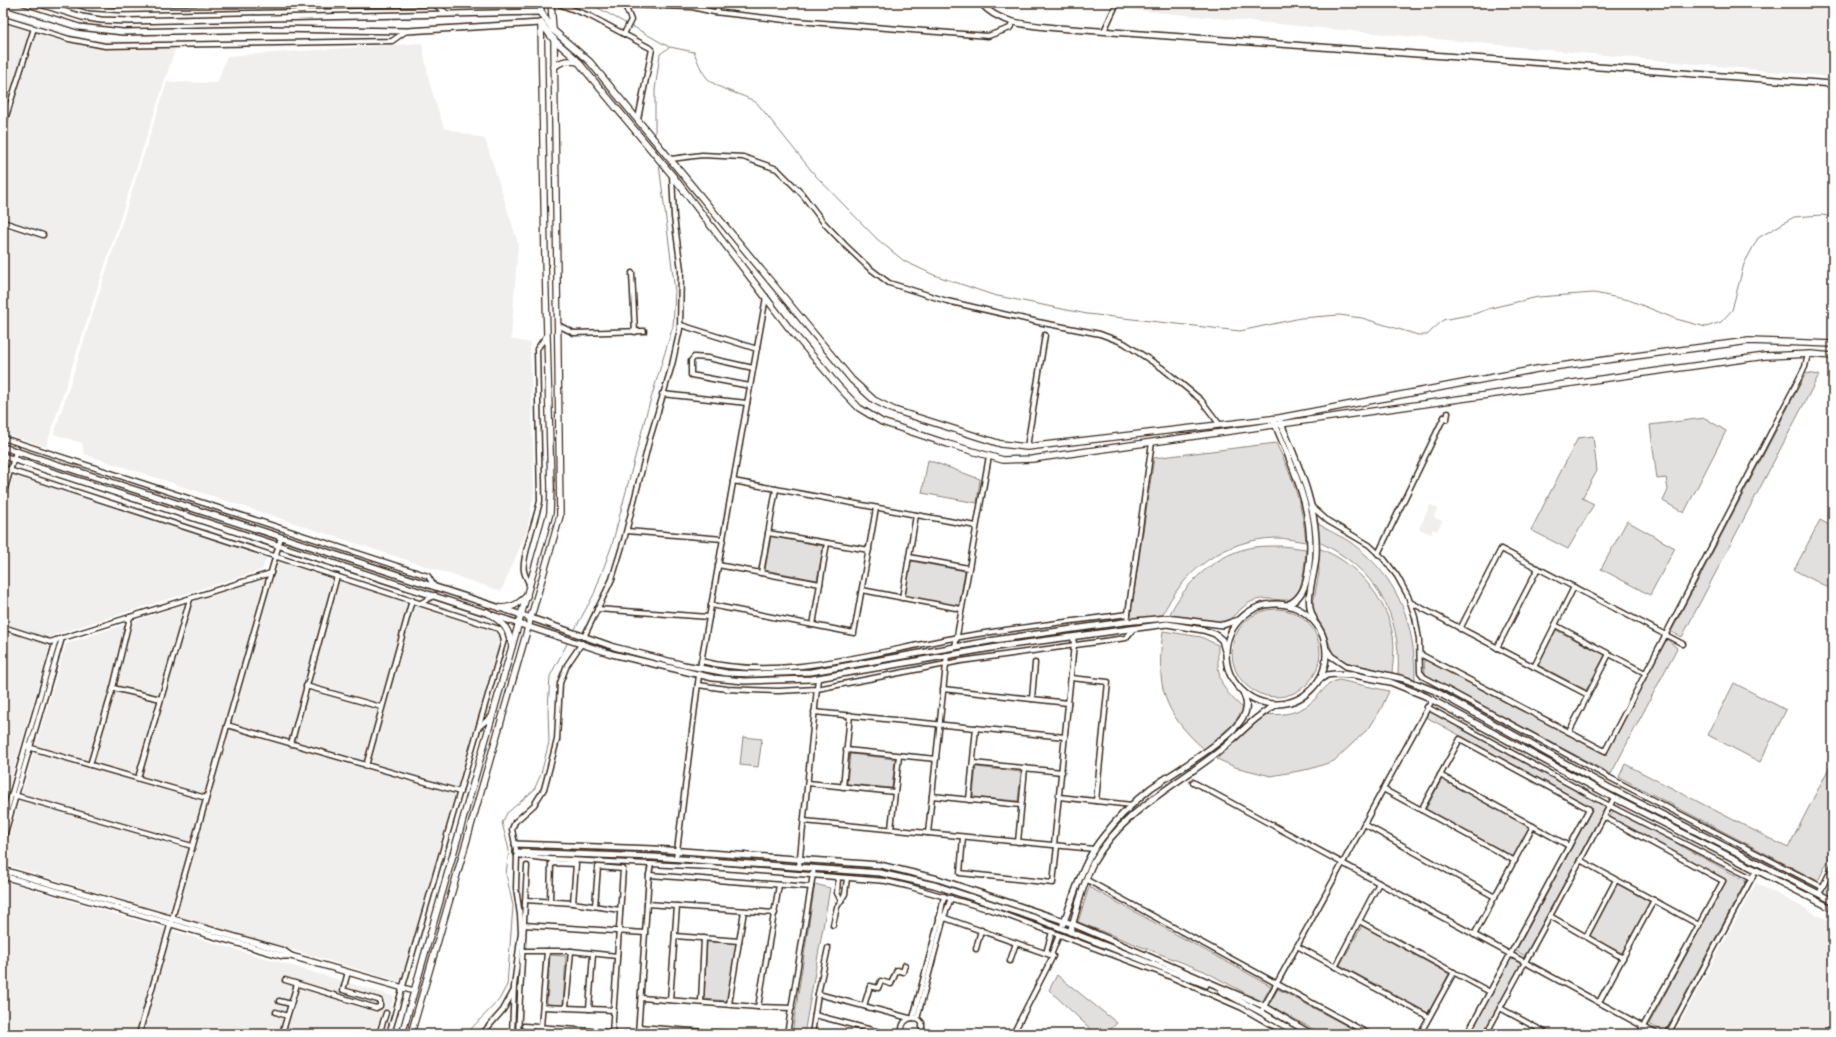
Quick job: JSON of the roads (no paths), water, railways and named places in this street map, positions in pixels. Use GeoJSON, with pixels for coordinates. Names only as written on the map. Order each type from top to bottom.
{"type":"FeatureCollection","features":[{"type":"Feature","properties":{"kind":"main road"},"geometry":{"type":"LineString","coordinates":[[402,1034],[528,596],[550,513],[551,488],[541,3]]}},
{"type":"Feature","properties":{"kind":"main road"},"geometry":{"type":"LineString","coordinates":[[411,1034],[560,516],[554,40],[551,3]]}},
{"type":"Feature","properties":{"kind":"main road"},"geometry":{"type":"LineString","coordinates":[[541,12],[553,30],[590,62],[670,157],[852,380],[874,400],[894,410],[1001,444],[1026,447],[1276,418],[1553,367],[1749,341],[1833,344]]}},
{"type":"Feature","properties":{"kind":"main road"},"geometry":{"type":"LineString","coordinates":[[541,23],[554,40],[579,62],[670,173],[766,298],[834,381],[859,408],[882,422],[948,444],[1003,460],[1032,459],[1765,356],[1808,354],[1833,356]]}},
{"type":"Feature","properties":{"kind":"main road"},"geometry":{"type":"LineString","coordinates":[[554,67],[561,62],[568,60],[579,62]]}},
{"type":"Feature","properties":{"kind":"main road"},"geometry":{"type":"LineString","coordinates":[[499,608],[510,608],[516,606],[528,596]]}},
{"type":"Feature","properties":{"kind":"main road"},"geometry":{"type":"LineString","coordinates":[[487,612],[502,622],[507,628],[512,649]]}},
{"type":"Feature","properties":{"kind":"street"},"geometry":{"type":"LineString","coordinates":[[3,3],[79,27],[110,32],[271,29],[407,31],[541,23]]}},
{"type":"Feature","properties":{"kind":"street"},"geometry":{"type":"LineString","coordinates":[[37,3],[82,17],[108,21],[266,19],[541,12]]}},
{"type":"Feature","properties":{"kind":"street"},"geometry":{"type":"LineString","coordinates":[[74,3],[88,8],[118,10],[222,5],[434,4],[448,14]]}},
{"type":"Feature","properties":{"kind":"street"},"geometry":{"type":"LineString","coordinates":[[556,3],[590,16],[652,49],[638,119]]}},
{"type":"Feature","properties":{"kind":"street"},"geometry":{"type":"LineString","coordinates":[[718,12],[717,4],[724,3]]}},
{"type":"Feature","properties":{"kind":"street"},"geometry":{"type":"LineString","coordinates":[[982,3],[1000,18],[1013,22],[1057,28],[1833,84]]}},
{"type":"Feature","properties":{"kind":"street"},"geometry":{"type":"LineString","coordinates":[[1104,31],[1117,3]]}},
{"type":"Feature","properties":{"kind":"street"},"geometry":{"type":"LineString","coordinates":[[624,34],[632,20],[624,4],[692,7],[718,12],[902,30],[988,36],[1010,28],[1013,22]]}},
{"type":"Feature","properties":{"kind":"street"},"geometry":{"type":"LineString","coordinates":[[3,19],[92,44],[121,46],[392,40],[407,31]]}},
{"type":"Feature","properties":{"kind":"street"},"geometry":{"type":"LineString","coordinates":[[3,126],[34,28]]}},
{"type":"Feature","properties":{"kind":"street"},"geometry":{"type":"LineString","coordinates":[[670,157],[702,155],[743,157],[777,169],[802,194],[824,223],[845,245],[868,268],[889,283],[947,301],[1038,322],[1100,334],[1124,343],[1162,368],[1200,400],[1220,425]]}},
{"type":"Feature","properties":{"kind":"street"},"geometry":{"type":"LineString","coordinates":[[582,636],[612,579],[627,531],[662,394],[672,365],[681,325],[681,270],[670,173]]}},
{"type":"Feature","properties":{"kind":"street"},"geometry":{"type":"LineString","coordinates":[[3,222],[43,235]]}},
{"type":"Feature","properties":{"kind":"street"},"geometry":{"type":"LineString","coordinates":[[632,272],[635,332]]}},
{"type":"Feature","properties":{"kind":"street"},"geometry":{"type":"LineString","coordinates":[[700,668],[766,298]]}},
{"type":"Feature","properties":{"kind":"street"},"geometry":{"type":"LineString","coordinates":[[558,325],[574,333],[644,331]]}},
{"type":"Feature","properties":{"kind":"street"},"geometry":{"type":"LineString","coordinates":[[681,325],[757,349]]}},
{"type":"Feature","properties":{"kind":"street"},"geometry":{"type":"LineString","coordinates":[[530,586],[524,570],[524,560],[537,518],[540,501],[536,349],[547,335]]}},
{"type":"Feature","properties":{"kind":"street"},"geometry":{"type":"LineString","coordinates":[[1026,447],[1045,335]]}},
{"type":"Feature","properties":{"kind":"street"},"geometry":{"type":"LineString","coordinates":[[1420,654],[1604,751],[1805,367],[1808,354]]}},
{"type":"Feature","properties":{"kind":"street"},"geometry":{"type":"LineString","coordinates":[[750,386],[690,375],[691,361],[694,357],[708,358],[753,368]]}},
{"type":"Feature","properties":{"kind":"street"},"geometry":{"type":"LineString","coordinates":[[662,394],[747,402]]}},
{"type":"Feature","properties":{"kind":"street"},"geometry":{"type":"LineString","coordinates":[[1378,554],[1444,417],[1447,419],[1448,413]]}},
{"type":"Feature","properties":{"kind":"street"},"geometry":{"type":"LineString","coordinates":[[1276,418],[1307,490],[1311,506],[1316,536],[1316,557],[1310,590],[1309,606],[1325,641],[1327,650],[1325,668],[1320,680]]}},
{"type":"Feature","properties":{"kind":"street"},"geometry":{"type":"LineString","coordinates":[[1279,424],[1308,512],[1311,536],[1308,577],[1297,601],[1289,604]]}},
{"type":"Feature","properties":{"kind":"street"},"geometry":{"type":"LineString","coordinates":[[3,438],[428,576],[434,586]]}},
{"type":"Feature","properties":{"kind":"street"},"geometry":{"type":"LineString","coordinates":[[1127,621],[1152,442]]}},
{"type":"Feature","properties":{"kind":"street"},"geometry":{"type":"LineString","coordinates":[[3,447],[434,586],[614,647],[700,668],[728,673],[752,674],[811,672],[1001,639],[1127,621],[1167,618],[1223,625],[1238,620],[1257,606],[1275,602],[1289,604],[1304,611],[1317,624]]}},
{"type":"Feature","properties":{"kind":"street"},"geometry":{"type":"LineString","coordinates":[[3,495],[16,452]]}},
{"type":"Feature","properties":{"kind":"street"},"geometry":{"type":"LineString","coordinates":[[3,456],[520,622],[612,654],[713,678],[744,681],[818,678],[1003,646],[1134,627],[1167,624],[1203,630],[1215,634],[1222,640],[1227,668],[1234,682],[1247,699],[1245,714],[1236,726],[1217,743],[1151,789],[1132,805],[1102,838],[1088,859],[1061,928]]}},
{"type":"Feature","properties":{"kind":"street"},"geometry":{"type":"LineString","coordinates":[[955,647],[989,456]]}},
{"type":"Feature","properties":{"kind":"street"},"geometry":{"type":"LineString","coordinates":[[3,468],[412,600],[499,629],[502,633],[504,640],[389,1034]]}},
{"type":"Feature","properties":{"kind":"street"},"geometry":{"type":"LineString","coordinates":[[733,481],[976,526]]}},
{"type":"Feature","properties":{"kind":"street"},"geometry":{"type":"LineString","coordinates":[[761,573],[776,489]]}},
{"type":"Feature","properties":{"kind":"street"},"geometry":{"type":"LineString","coordinates":[[1311,506],[1328,521],[1369,545],[1397,576],[1410,602],[1419,639],[1420,672],[1424,677],[1612,779],[1822,887]]}},
{"type":"Feature","properties":{"kind":"street"},"geometry":{"type":"LineString","coordinates":[[711,606],[854,633],[876,508]]}},
{"type":"Feature","properties":{"kind":"street"},"geometry":{"type":"LineString","coordinates":[[902,598],[916,515]]}},
{"type":"Feature","properties":{"kind":"street"},"geometry":{"type":"LineString","coordinates":[[627,531],[723,539]]}},
{"type":"Feature","properties":{"kind":"street"},"geometry":{"type":"LineString","coordinates":[[768,533],[869,550]]}},
{"type":"Feature","properties":{"kind":"street"},"geometry":{"type":"LineString","coordinates":[[139,1034],[170,921],[281,537]]}},
{"type":"Feature","properties":{"kind":"street"},"geometry":{"type":"LineString","coordinates":[[813,625],[827,543]]}},
{"type":"Feature","properties":{"kind":"street"},"geometry":{"type":"LineString","coordinates":[[1460,629],[1501,549],[1683,644]]}},
{"type":"Feature","properties":{"kind":"street"},"geometry":{"type":"LineString","coordinates":[[909,557],[968,568]]}},
{"type":"Feature","properties":{"kind":"street"},"geometry":{"type":"LineString","coordinates":[[718,565],[820,584]]}},
{"type":"Feature","properties":{"kind":"street"},"geometry":{"type":"LineString","coordinates":[[1497,648],[1538,568]]}},
{"type":"Feature","properties":{"kind":"street"},"geometry":{"type":"LineString","coordinates":[[3,627],[50,642],[271,573]]}},
{"type":"Feature","properties":{"kind":"street"},"geometry":{"type":"LineString","coordinates":[[291,744],[337,576]]}},
{"type":"Feature","properties":{"kind":"street"},"geometry":{"type":"LineString","coordinates":[[1534,667],[1574,587]]}},
{"type":"Feature","properties":{"kind":"street"},"geometry":{"type":"LineString","coordinates":[[862,590],[961,609]]}},
{"type":"Feature","properties":{"kind":"street"},"geometry":{"type":"LineString","coordinates":[[421,603],[435,595]]}},
{"type":"Feature","properties":{"kind":"street"},"geometry":{"type":"LineString","coordinates":[[138,778],[190,599]]}},
{"type":"Feature","properties":{"kind":"street"},"geometry":{"type":"LineString","coordinates":[[366,766],[381,707],[412,600]]}},
{"type":"Feature","properties":{"kind":"street"},"geometry":{"type":"LineString","coordinates":[[1410,602],[1588,695]]}},
{"type":"Feature","properties":{"kind":"street"},"geometry":{"type":"LineString","coordinates":[[597,610],[709,617]]}},
{"type":"Feature","properties":{"kind":"street"},"geometry":{"type":"LineString","coordinates":[[701,661],[731,666],[761,667],[810,665],[859,658],[956,638],[1128,614]]}},
{"type":"Feature","properties":{"kind":"street"},"geometry":{"type":"LineString","coordinates":[[90,764],[113,688],[130,617]]}},
{"type":"Feature","properties":{"kind":"street"},"geometry":{"type":"LineString","coordinates":[[1225,651],[1229,635],[1238,620]]}},
{"type":"Feature","properties":{"kind":"street"},"geometry":{"type":"LineString","coordinates":[[1555,625],[1645,673]]}},
{"type":"Feature","properties":{"kind":"street"},"geometry":{"type":"LineString","coordinates":[[698,685],[727,689],[778,691],[817,688],[946,664],[1074,644],[1126,638],[1134,627]]}},
{"type":"Feature","properties":{"kind":"street"},"geometry":{"type":"LineString","coordinates":[[963,837],[960,873],[1053,883],[1059,797],[1074,644],[1072,637]]}},
{"type":"Feature","properties":{"kind":"street"},"geometry":{"type":"LineString","coordinates":[[3,840],[28,747],[62,638]]}},
{"type":"Feature","properties":{"kind":"street"},"geometry":{"type":"LineString","coordinates":[[28,747],[56,640]]}},
{"type":"Feature","properties":{"kind":"street"},"geometry":{"type":"LineString","coordinates":[[512,1034],[514,992],[521,932],[516,888],[517,853],[512,829],[515,822],[534,805],[546,783],[557,740],[560,683],[579,642]]}},
{"type":"Feature","properties":{"kind":"street"},"geometry":{"type":"LineString","coordinates":[[1327,650],[1331,656],[1346,666],[1404,679],[1430,689],[1608,788],[1833,901]]}},
{"type":"Feature","properties":{"kind":"street"},"geometry":{"type":"LineString","coordinates":[[1569,732],[1609,654]]}},
{"type":"Feature","properties":{"kind":"street"},"geometry":{"type":"LineString","coordinates":[[928,833],[947,656]]}},
{"type":"Feature","properties":{"kind":"street"},"geometry":{"type":"LineString","coordinates":[[1032,699],[1035,664]]}},
{"type":"Feature","properties":{"kind":"street"},"geometry":{"type":"LineString","coordinates":[[1070,932],[1093,864],[1108,843],[1131,816],[1156,795],[1222,749],[1264,712],[1276,705],[1295,700],[1309,692],[1327,675],[1335,674],[1354,675],[1390,682],[1432,700],[1614,798],[1833,909]]}},
{"type":"Feature","properties":{"kind":"street"},"geometry":{"type":"LineString","coordinates":[[676,859],[699,675]]}},
{"type":"Feature","properties":{"kind":"street"},"geometry":{"type":"LineString","coordinates":[[799,867],[818,678]]}},
{"type":"Feature","properties":{"kind":"street"},"geometry":{"type":"LineString","coordinates":[[1071,678],[1108,682],[1096,801]]}},
{"type":"Feature","properties":{"kind":"street"},"geometry":{"type":"LineString","coordinates":[[1430,689],[1433,682]]}},
{"type":"Feature","properties":{"kind":"street"},"geometry":{"type":"LineString","coordinates":[[306,686],[381,707]]}},
{"type":"Feature","properties":{"kind":"street"},"geometry":{"type":"LineString","coordinates":[[113,688],[161,699]]}},
{"type":"Feature","properties":{"kind":"street"},"geometry":{"type":"LineString","coordinates":[[943,689],[1068,703]]}},
{"type":"Feature","properties":{"kind":"street"},"geometry":{"type":"LineString","coordinates":[[1241,690],[1249,696],[1276,705]]}},
{"type":"Feature","properties":{"kind":"street"},"geometry":{"type":"LineString","coordinates":[[1261,1012],[1432,700]]}},
{"type":"Feature","properties":{"kind":"street"},"geometry":{"type":"LineString","coordinates":[[1427,707],[1610,806],[1752,878]]}},
{"type":"Feature","properties":{"kind":"street"},"geometry":{"type":"LineString","coordinates":[[814,712],[1065,737]]}},
{"type":"Feature","properties":{"kind":"street"},"geometry":{"type":"LineString","coordinates":[[478,727],[494,714]]}},
{"type":"Feature","properties":{"kind":"street"},"geometry":{"type":"LineString","coordinates":[[843,787],[850,715]]}},
{"type":"Feature","properties":{"kind":"street"},"geometry":{"type":"LineString","coordinates":[[227,725],[460,792]]}},
{"type":"Feature","properties":{"kind":"street"},"geometry":{"type":"LineString","coordinates":[[969,800],[976,728]]}},
{"type":"Feature","properties":{"kind":"street"},"geometry":{"type":"LineString","coordinates":[[1421,810],[1460,739],[1589,809],[1467,1034]]}},
{"type":"Feature","properties":{"kind":"street"},"geometry":{"type":"LineString","coordinates":[[28,747],[206,798]]}},
{"type":"Feature","properties":{"kind":"street"},"geometry":{"type":"LineString","coordinates":[[846,750],[936,759]]}},
{"type":"Feature","properties":{"kind":"street"},"geometry":{"type":"LineString","coordinates":[[891,829],[899,756]]}},
{"type":"Feature","properties":{"kind":"street"},"geometry":{"type":"LineString","coordinates":[[973,763],[1062,772]]}},
{"type":"Feature","properties":{"kind":"street"},"geometry":{"type":"LineString","coordinates":[[1018,842],[1025,768]]}},
{"type":"Feature","properties":{"kind":"street"},"geometry":{"type":"LineString","coordinates":[[1440,775],[1569,846]]}},
{"type":"Feature","properties":{"kind":"street"},"geometry":{"type":"LineString","coordinates":[[1193,782],[1657,1034]]}},
{"type":"Feature","properties":{"kind":"street"},"geometry":{"type":"LineString","coordinates":[[808,783],[895,792]]}},
{"type":"Feature","properties":{"kind":"street"},"geometry":{"type":"LineString","coordinates":[[1383,789],[1515,861]]}},
{"type":"Feature","properties":{"kind":"street"},"geometry":{"type":"LineString","coordinates":[[3,824],[14,795]]}},
{"type":"Feature","properties":{"kind":"street"},"geometry":{"type":"LineString","coordinates":[[14,795],[192,846]]}},
{"type":"Feature","properties":{"kind":"street"},"geometry":{"type":"LineString","coordinates":[[932,796],[1021,805]]}},
{"type":"Feature","properties":{"kind":"street"},"geometry":{"type":"LineString","coordinates":[[1059,797],[1132,805]]}},
{"type":"Feature","properties":{"kind":"street"},"geometry":{"type":"LineString","coordinates":[[1486,1034],[1614,798]]}},
{"type":"Feature","properties":{"kind":"street"},"geometry":{"type":"LineString","coordinates":[[1604,817],[1723,881],[1639,1034]]}},
{"type":"Feature","properties":{"kind":"street"},"geometry":{"type":"LineString","coordinates":[[804,821],[1094,849]]}},
{"type":"Feature","properties":{"kind":"street"},"geometry":{"type":"LineString","coordinates":[[1364,824],[1495,897]]}},
{"type":"Feature","properties":{"kind":"street"},"geometry":{"type":"LineString","coordinates":[[1474,934],[1533,826]]}},
{"type":"Feature","properties":{"kind":"street"},"geometry":{"type":"LineString","coordinates":[[515,844],[677,850],[880,865],[938,879],[1073,924],[1264,1006],[1311,1034]]}},
{"type":"Feature","properties":{"kind":"street"},"geometry":{"type":"LineString","coordinates":[[517,853],[676,859],[880,873],[934,885],[1061,928],[1219,990],[1261,1012],[1286,1031]]}},
{"type":"Feature","properties":{"kind":"street"},"geometry":{"type":"LineString","coordinates":[[517,853],[550,859],[709,867],[886,881],[998,912],[1052,932],[1164,974],[1212,994],[1286,1031],[1298,1034]]}},
{"type":"Feature","properties":{"kind":"street"},"geometry":{"type":"LineString","coordinates":[[1580,860],[1699,925]]}},
{"type":"Feature","properties":{"kind":"street"},"geometry":{"type":"LineString","coordinates":[[550,901],[552,863],[576,864],[573,903]]}},
{"type":"Feature","properties":{"kind":"street"},"geometry":{"type":"LineString","coordinates":[[638,1034],[651,864]]}},
{"type":"Feature","properties":{"kind":"street"},"geometry":{"type":"LineString","coordinates":[[518,1034],[527,866]]}},
{"type":"Feature","properties":{"kind":"street"},"geometry":{"type":"LineString","coordinates":[[1819,894],[1833,866]]}},
{"type":"Feature","properties":{"kind":"street"},"geometry":{"type":"LineString","coordinates":[[595,906],[598,867],[622,869],[612,1033]]}},
{"type":"Feature","properties":{"kind":"street"},"geometry":{"type":"LineString","coordinates":[[787,1034],[814,868]]}},
{"type":"Feature","properties":{"kind":"street"},"geometry":{"type":"LineString","coordinates":[[3,870],[283,956],[291,956],[414,991]]}},
{"type":"Feature","properties":{"kind":"street"},"geometry":{"type":"LineString","coordinates":[[1668,1034],[1756,870]]}},
{"type":"Feature","properties":{"kind":"street"},"geometry":{"type":"LineString","coordinates":[[649,875],[811,887]]}},
{"type":"Feature","properties":{"kind":"street"},"geometry":{"type":"LineString","coordinates":[[3,876],[170,921]]}},
{"type":"Feature","properties":{"kind":"street"},"geometry":{"type":"LineString","coordinates":[[838,878],[837,893],[841,901]]}},
{"type":"Feature","properties":{"kind":"street"},"geometry":{"type":"LineString","coordinates":[[833,925],[837,907],[845,894],[847,878]]}},
{"type":"Feature","properties":{"kind":"street"},"geometry":{"type":"LineString","coordinates":[[1087,880],[1369,1034]]}},
{"type":"Feature","properties":{"kind":"street"},"geometry":{"type":"LineString","coordinates":[[1586,937],[1616,880]]}},
{"type":"Feature","properties":{"kind":"street"},"geometry":{"type":"LineString","coordinates":[[1335,967],[1379,883]]}},
{"type":"Feature","properties":{"kind":"street"},"geometry":{"type":"LineString","coordinates":[[758,1007],[779,884]]}},
{"type":"Feature","properties":{"kind":"street"},"geometry":{"type":"LineString","coordinates":[[942,919],[944,896]]}},
{"type":"Feature","properties":{"kind":"street"},"geometry":{"type":"LineString","coordinates":[[903,1034],[902,1026],[913,1018],[942,919],[951,898]]}},
{"type":"Feature","properties":{"kind":"street"},"geometry":{"type":"LineString","coordinates":[[525,900],[573,903],[620,910]]}},
{"type":"Feature","properties":{"kind":"street"},"geometry":{"type":"LineString","coordinates":[[1599,1002],[1654,900]]}},
{"type":"Feature","properties":{"kind":"street"},"geometry":{"type":"LineString","coordinates":[[647,904],[774,913]]}},
{"type":"Feature","properties":{"kind":"street"},"geometry":{"type":"LineString","coordinates":[[670,1000],[677,906]]}},
{"type":"Feature","properties":{"kind":"street"},"geometry":{"type":"LineString","coordinates":[[729,1004],[744,911]]}},
{"type":"Feature","properties":{"kind":"street"},"geometry":{"type":"LineString","coordinates":[[1550,916],[1623,958]]}},
{"type":"Feature","properties":{"kind":"street"},"geometry":{"type":"LineString","coordinates":[[942,919],[981,930],[1051,955]]}},
{"type":"Feature","properties":{"kind":"street"},"geometry":{"type":"LineString","coordinates":[[1359,921],[1490,992]]}},
{"type":"Feature","properties":{"kind":"street"},"geometry":{"type":"LineString","coordinates":[[524,925],[645,933]]}},
{"type":"Feature","properties":{"kind":"street"},"geometry":{"type":"LineString","coordinates":[[976,949],[981,930]]}},
{"type":"Feature","properties":{"kind":"street"},"geometry":{"type":"LineString","coordinates":[[1046,953],[1052,932]]}},
{"type":"Feature","properties":{"kind":"street"},"geometry":{"type":"LineString","coordinates":[[1013,1034],[1053,956],[1051,955],[1059,935]]}},
{"type":"Feature","properties":{"kind":"street"},"geometry":{"type":"LineString","coordinates":[[675,936],[739,942]]}},
{"type":"Feature","properties":{"kind":"street"},"geometry":{"type":"LineString","coordinates":[[701,1002],[704,938]]}},
{"type":"Feature","properties":{"kind":"street"},"geometry":{"type":"LineString","coordinates":[[1010,961],[1016,943]]}},
{"type":"Feature","properties":{"kind":"street"},"geometry":{"type":"LineString","coordinates":[[1297,946],[1429,1017]]}},
{"type":"Feature","properties":{"kind":"street"},"geometry":{"type":"LineString","coordinates":[[812,1034],[818,994],[828,948]]}},
{"type":"Feature","properties":{"kind":"street"},"geometry":{"type":"LineString","coordinates":[[523,951],[571,951],[617,956]]}},
{"type":"Feature","properties":{"kind":"street"},"geometry":{"type":"LineString","coordinates":[[541,1027],[547,951]]}},
{"type":"Feature","properties":{"kind":"street"},"geometry":{"type":"LineString","coordinates":[[566,1007],[571,951]]}},
{"type":"Feature","properties":{"kind":"street"},"geometry":{"type":"LineString","coordinates":[[589,1009],[593,954]]}},
{"type":"Feature","properties":{"kind":"street"},"geometry":{"type":"LineString","coordinates":[[864,1006],[870,986],[878,988],[881,981],[891,984],[897,970],[902,972],[904,965]]}},
{"type":"Feature","properties":{"kind":"street"},"geometry":{"type":"LineString","coordinates":[[285,980],[376,1008],[380,1006],[380,1001],[378,1000],[343,990],[348,972]]}},
{"type":"Feature","properties":{"kind":"street"},"geometry":{"type":"LineString","coordinates":[[1420,1034],[1454,972]]}},
{"type":"Feature","properties":{"kind":"street"},"geometry":{"type":"LineString","coordinates":[[282,1034],[297,984]]}},
{"type":"Feature","properties":{"kind":"street"},"geometry":{"type":"LineString","coordinates":[[482,1034],[503,1010],[514,992]]}},
{"type":"Feature","properties":{"kind":"street"},"geometry":{"type":"LineString","coordinates":[[818,994],[913,1018],[922,1024],[922,1034]]}},
{"type":"Feature","properties":{"kind":"street"},"geometry":{"type":"LineString","coordinates":[[641,998],[758,1007],[792,1008]]}},
{"type":"Feature","properties":{"kind":"street"},"geometry":{"type":"LineString","coordinates":[[279,1001],[291,1004]]}},
{"type":"Feature","properties":{"kind":"street"},"geometry":{"type":"LineString","coordinates":[[543,1007],[614,1010]]}},
{"type":"Feature","properties":{"kind":"street"},"geometry":{"type":"LineString","coordinates":[[1500,1008],[1546,1033]]}},
{"type":"Feature","properties":{"kind":"street"},"geometry":{"type":"LineString","coordinates":[[276,1012],[287,1016]]}},
{"type":"Feature","properties":{"kind":"street"},"geometry":{"type":"LineString","coordinates":[[379,1034],[386,1013]]}},
{"type":"Feature","properties":{"kind":"street"},"geometry":{"type":"LineString","coordinates":[[815,1015],[887,1034]]}},
{"type":"Feature","properties":{"kind":"street"},"geometry":{"type":"LineString","coordinates":[[524,1026],[631,1034]]}},
{"type":"Feature","properties":{"kind":"street"},"geometry":{"type":"LineString","coordinates":[[639,1027],[667,1032],[732,1034]]}},
{"type":"Feature","properties":{"kind":"waterway"},"geometry":{"type":"LineString","coordinates":[[589,3],[627,24]]}},
{"type":"Feature","properties":{"kind":"waterway"},"geometry":{"type":"LineString","coordinates":[[630,25],[669,47]]}},
{"type":"Feature","properties":{"kind":"waterway"},"geometry":{"type":"LineString","coordinates":[[655,137],[655,90],[660,54],[670,47],[694,52],[701,69],[707,78],[718,86],[757,103],[815,175],[877,239],[904,261],[934,275],[993,295],[1087,314],[1240,331],[1301,318],[1339,315],[1362,318],[1418,335],[1427,335],[1443,320],[1474,314],[1491,308],[1538,297],[1594,293],[1629,300],[1676,319],[1706,327],[1721,322],[1732,310],[1744,264],[1758,238],[1794,217],[1822,215],[1833,217]]}},
{"type":"Feature","properties":{"kind":"waterway"},"geometry":{"type":"LineString","coordinates":[[656,146],[657,152]]}},
{"type":"Feature","properties":{"kind":"waterway"},"geometry":{"type":"LineString","coordinates":[[574,631],[594,594],[612,545],[646,415],[673,326],[675,291],[659,164]]}},
{"type":"Feature","properties":{"kind":"waterway"},"geometry":{"type":"LineString","coordinates":[[466,1034],[499,1000],[507,985],[513,906],[506,874],[509,850],[502,823],[507,813],[534,790],[541,774],[549,742],[548,709],[550,676],[568,642]]}}]}
